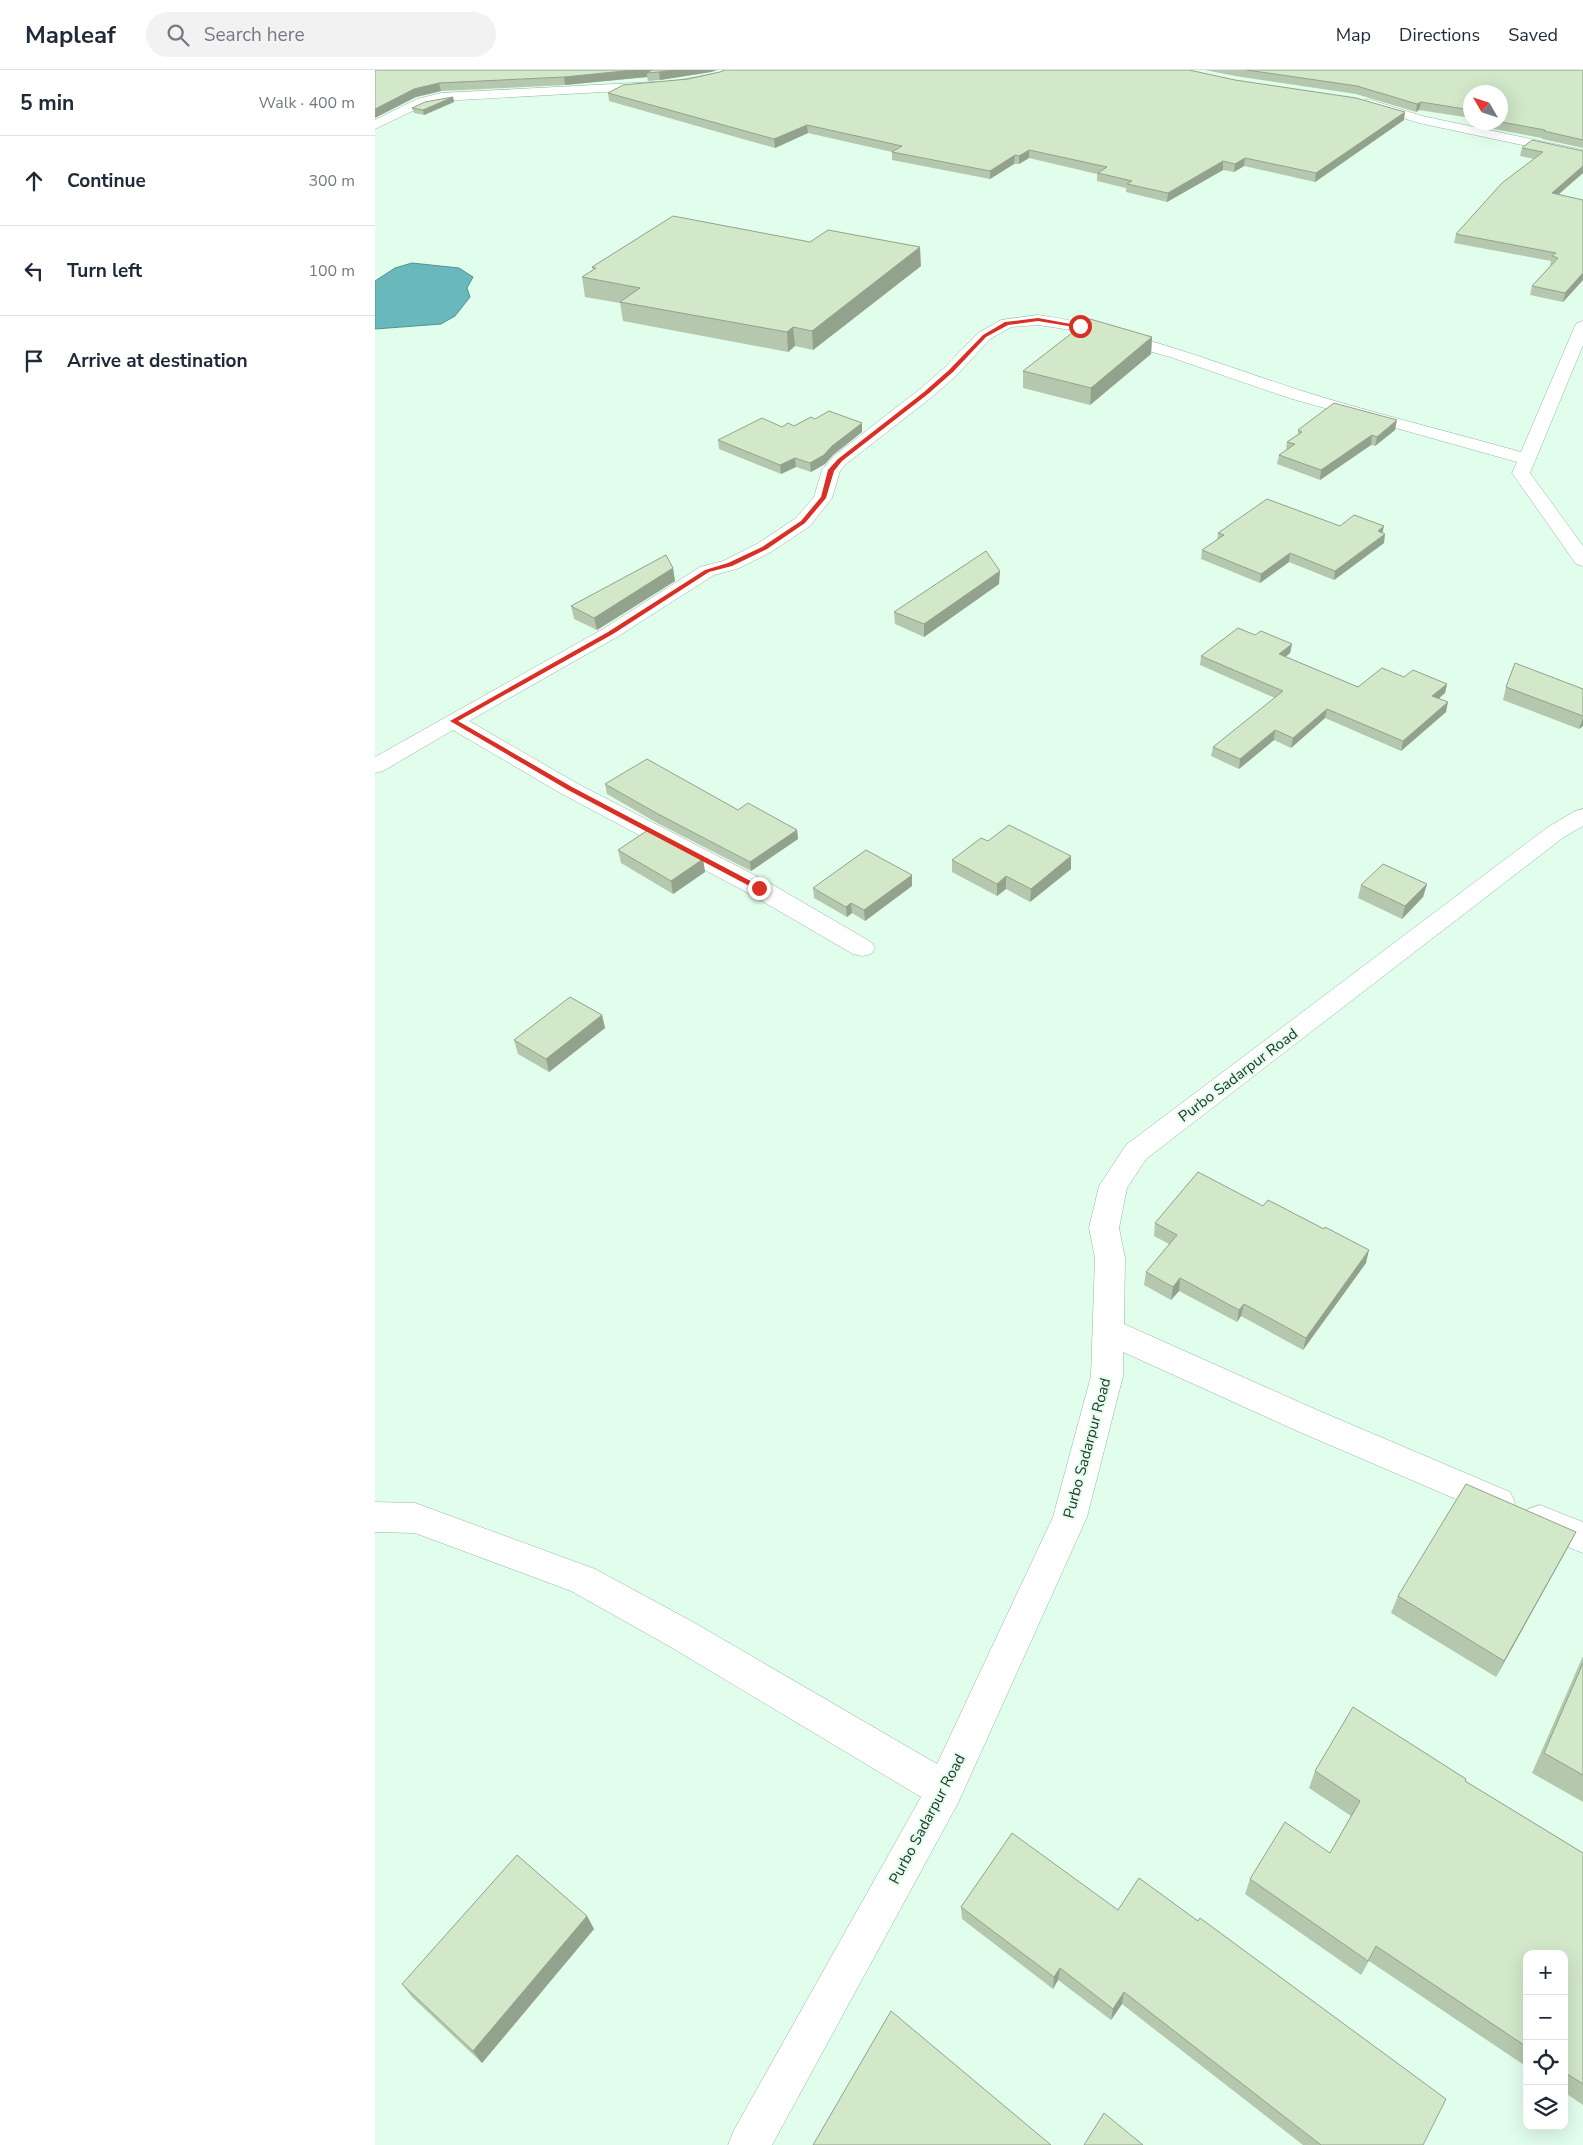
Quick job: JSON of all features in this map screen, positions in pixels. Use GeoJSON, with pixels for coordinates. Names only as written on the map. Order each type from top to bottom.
{"type":"FeatureCollection","features":[{"type":"Feature","properties":{"kind":"street"},"geometry":{"type":"LineString","coordinates":[[375,125],[421,102],[441,97],[669,85]]}},
{"type":"Feature","properties":{"kind":"street"},"geometry":{"type":"LineString","coordinates":[[1355,100],[1419,119],[1583,154]]}},
{"type":"Feature","properties":{"kind":"street"},"geometry":{"type":"LineString","coordinates":[[375,766],[611,633],[707,571],[730,564],[765,548],[803,522],[823,498],[831,470],[840,460],[926,393],[951,371],[984,336],[1007,323],[1038,320],[1080,326],[1176,354],[1295,394],[1527,459]]}},
{"type":"Feature","properties":{"kind":"street"},"geometry":{"type":"LineString","coordinates":[[1583,326],[1521,473],[1583,560]]}},
{"type":"Feature","properties":{"kind":"street"},"geometry":{"type":"LineString","coordinates":[[453,721],[570,789],[759,888],[862,948]]}},
{"type":"Feature","properties":{"kind":"street","name":"Purbo Sadarpur Road"},"geometry":{"type":"LineString","coordinates":[[749,2145],[945,1790],[1070,1518],[1107,1376],[1110,1258],[1104,1228],[1113,1186],[1136,1152],[1556,832],[1583,816]]}},
{"type":"Feature","properties":{"kind":"street"},"geometry":{"type":"LineString","coordinates":[[1108,1330],[1306,1420],[1583,1538]]}},
{"type":"Feature","properties":{"kind":"street"},"geometry":{"type":"LineString","coordinates":[[375,1517],[415,1518],[583,1580],[681,1634],[945,1790]]}},
{"type":"Feature","properties":{"kind":"water"},"geometry":{"type":"Polygon","coordinates":[[[412,263],[459,268],[473,277],[467,288],[470,297],[455,316],[441,324],[375,329],[375,281],[395,268],[412,263]]]}},
{"type":"Feature","properties":{"kind":"building"},"geometry":{"type":"Polygon","coordinates":[[[375,70],[634,70],[564,77],[439,83],[414,89],[375,109],[375,70]]]}},
{"type":"Feature","properties":{"kind":"building"},"geometry":{"type":"Polygon","coordinates":[[[652,70],[675,70],[647,73],[652,70]]]}},
{"type":"Feature","properties":{"kind":"building"},"geometry":{"type":"Polygon","coordinates":[[[725,70],[1189,70],[1235,80],[1356,98],[1405,112],[1316,173],[1245,158],[1235,164],[1223,161],[1168,193],[1127,184],[1132,181],[1098,173],[1107,167],[1029,150],[1019,156],[1015,155],[990,171],[892,152],[902,146],[807,125],[774,139],[608,93],[623,85],[688,79],[725,70]]]}},
{"type":"Feature","properties":{"kind":"building"},"geometry":{"type":"Polygon","coordinates":[[[1247,70],[1583,70],[1583,140],[1508,123],[1508,85],[1463,85],[1463,109],[1421,102],[1417,104],[1357,86],[1247,70]]]}},
{"type":"Feature","properties":{"kind":"building"},"geometry":{"type":"Polygon","coordinates":[[[453,97],[423,110],[412,108],[425,102],[453,97]]]}},
{"type":"Feature","properties":{"kind":"building"},"geometry":{"type":"Polygon","coordinates":[[[1532,140],[1583,151],[1583,166],[1552,193],[1583,200],[1583,273],[1565,293],[1532,286],[1558,258],[1552,256],[1556,253],[1456,234],[1502,183],[1543,152],[1522,148],[1532,140]]]}},
{"type":"Feature","properties":{"kind":"building"},"geometry":{"type":"Polygon","coordinates":[[[673,216],[810,242],[828,230],[920,247],[812,331],[793,327],[787,332],[620,302],[640,288],[582,277],[596,268],[592,267],[673,216]]]}},
{"type":"Feature","properties":{"kind":"building"},"geometry":{"type":"Polygon","coordinates":[[[1090,319],[1152,337],[1091,388],[1023,371],[1090,319]]]}},
{"type":"Feature","properties":{"kind":"building"},"geometry":{"type":"Polygon","coordinates":[[[1334,403],[1397,420],[1377,437],[1372,435],[1321,470],[1279,455],[1295,444],[1287,442],[1302,432],[1298,430],[1334,403]]]}},
{"type":"Feature","properties":{"kind":"building"},"geometry":{"type":"Polygon","coordinates":[[[829,411],[862,423],[832,446],[824,455],[810,463],[795,458],[780,465],[718,440],[762,418],[782,427],[788,423],[794,426],[811,417],[815,419],[829,411]]]}},
{"type":"Feature","properties":{"kind":"building"},"geometry":{"type":"Polygon","coordinates":[[[1267,499],[1340,526],[1354,515],[1384,526],[1378,531],[1385,534],[1335,571],[1290,553],[1261,574],[1202,550],[1224,535],[1218,533],[1267,499]]]}},
{"type":"Feature","properties":{"kind":"building"},"geometry":{"type":"Polygon","coordinates":[[[986,551],[1000,571],[924,624],[894,612],[986,551]]]}},
{"type":"Feature","properties":{"kind":"building"},"geometry":{"type":"Polygon","coordinates":[[[666,555],[673,568],[594,618],[571,606],[666,555]]]}},
{"type":"Feature","properties":{"kind":"building"},"geometry":{"type":"Polygon","coordinates":[[[1238,628],[1255,635],[1261,631],[1292,644],[1279,654],[1358,687],[1382,668],[1404,677],[1413,670],[1447,684],[1432,696],[1448,702],[1403,741],[1327,709],[1293,738],[1275,730],[1240,759],[1213,747],[1283,691],[1201,656],[1238,628]]]}},
{"type":"Feature","properties":{"kind":"building"},"geometry":{"type":"Polygon","coordinates":[[[1515,663],[1583,689],[1583,716],[1506,687],[1515,663]]]}},
{"type":"Feature","properties":{"kind":"building"},"geometry":{"type":"Polygon","coordinates":[[[647,759],[738,810],[748,803],[797,830],[750,862],[605,784],[647,759]]]}},
{"type":"Feature","properties":{"kind":"building"},"geometry":{"type":"Polygon","coordinates":[[[1009,825],[1071,856],[1031,889],[1006,876],[997,884],[952,860],[981,838],[988,841],[1009,825]]]}},
{"type":"Feature","properties":{"kind":"building"},"geometry":{"type":"Polygon","coordinates":[[[648,830],[703,859],[671,881],[618,850],[648,830]]]}},
{"type":"Feature","properties":{"kind":"building"},"geometry":{"type":"Polygon","coordinates":[[[866,850],[912,875],[864,910],[851,903],[846,907],[813,888],[866,850]]]}},
{"type":"Feature","properties":{"kind":"building"},"geometry":{"type":"Polygon","coordinates":[[[1383,864],[1427,884],[1405,906],[1361,885],[1383,864]]]}},
{"type":"Feature","properties":{"kind":"building"},"geometry":{"type":"Polygon","coordinates":[[[570,997],[602,1015],[546,1059],[514,1040],[570,997]]]}},
{"type":"Feature","properties":{"kind":"building"},"geometry":{"type":"Polygon","coordinates":[[[1198,1172],[1263,1206],[1268,1200],[1369,1250],[1306,1338],[1244,1304],[1239,1310],[1180,1278],[1173,1287],[1146,1272],[1177,1235],[1155,1223],[1198,1172]]]}},
{"type":"Feature","properties":{"kind":"building"},"geometry":{"type":"Polygon","coordinates":[[[1466,1484],[1576,1532],[1504,1661],[1398,1596],[1466,1484]]]}},
{"type":"Feature","properties":{"kind":"building"},"geometry":{"type":"Polygon","coordinates":[[[1583,1663],[1583,1775],[1544,1753],[1583,1663]]]}},
{"type":"Feature","properties":{"kind":"building"},"geometry":{"type":"Polygon","coordinates":[[[1353,1707],[1466,1779],[1465,1781],[1583,1853],[1583,2084],[1568,2075],[1568,1950],[1523,1950],[1523,2044],[1376,1946],[1368,1961],[1250,1879],[1285,1822],[1330,1853],[1360,1801],[1315,1771],[1353,1707]]]}},
{"type":"Feature","properties":{"kind":"building"},"geometry":{"type":"Polygon","coordinates":[[[1012,1833],[1118,1910],[1139,1878],[1198,1921],[1200,1918],[1446,2099],[1423,2145],[1321,2145],[1124,1992],[1113,2009],[1060,1968],[1054,1977],[961,1907],[1012,1833]]]}},
{"type":"Feature","properties":{"kind":"building"},"geometry":{"type":"Polygon","coordinates":[[[517,1855],[587,1916],[473,2051],[402,1984],[517,1855]]]}},
{"type":"Feature","properties":{"kind":"building"},"geometry":{"type":"Polygon","coordinates":[[[891,2011],[1051,2145],[813,2145],[891,2011]]]}},
{"type":"Feature","properties":{"kind":"building"},"geometry":{"type":"Polygon","coordinates":[[[1104,2113],[1143,2145],[1084,2145],[1104,2113]]]}},
{"type":"Feature","properties":{"kind":"route"},"geometry":{"type":"LineString","coordinates":[[759,888],[570,789],[453,721],[611,633],[707,571],[730,564],[765,548],[803,522],[823,498],[831,470],[840,460],[864,443],[894,416],[926,393],[951,371],[984,336],[1007,323],[1038,320],[1080,326]]}}]}
